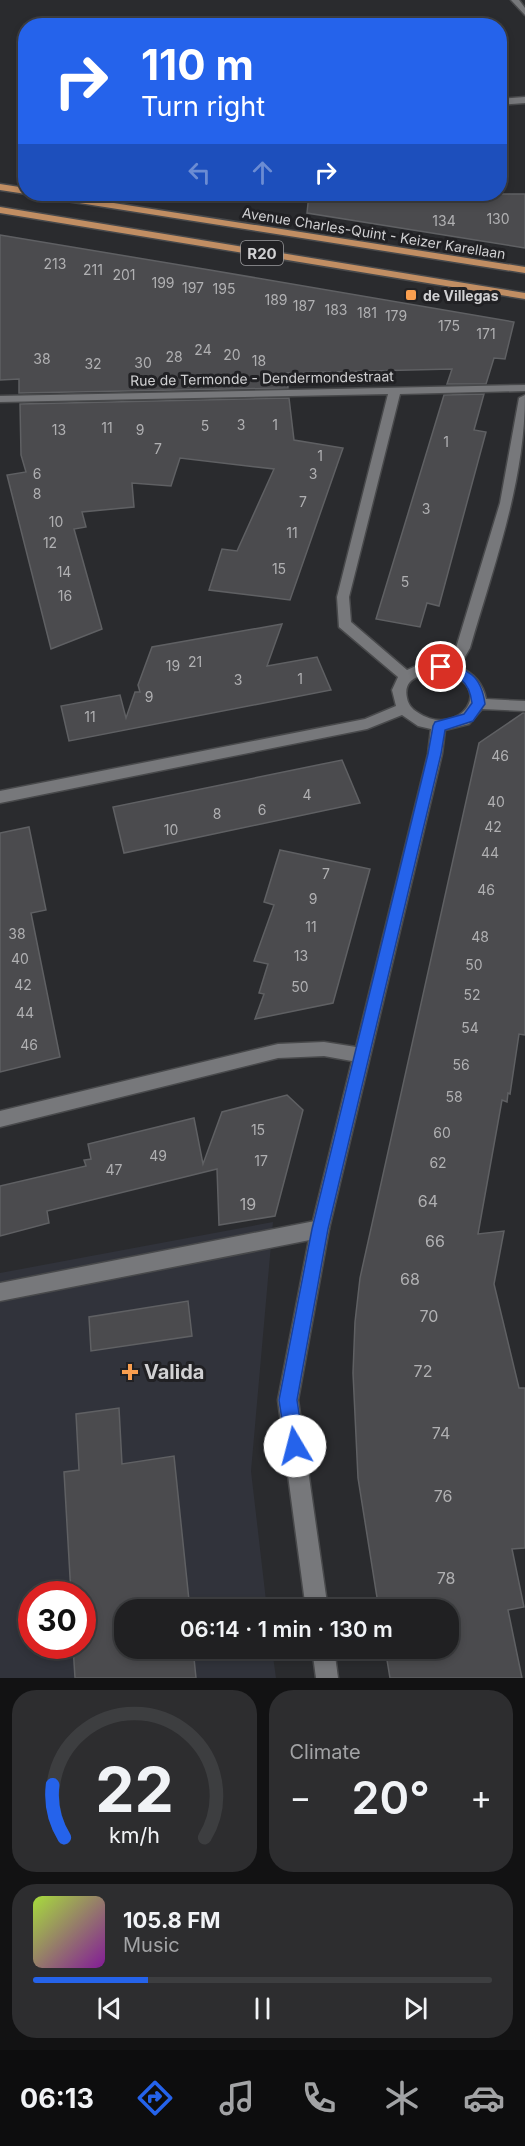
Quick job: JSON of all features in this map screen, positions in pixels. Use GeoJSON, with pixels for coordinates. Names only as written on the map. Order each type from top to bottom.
{"type":"FeatureCollection","features":[{"type":"Feature","properties":{"kind":"main road"},"geometry":{"type":"LineString","coordinates":[[0,187],[18,190]]}},
{"type":"Feature","properties":{"kind":"main road","name":"Avenue Charles-Quint - Keizer Karellaan"},"geometry":{"type":"LineString","coordinates":[[86,201],[525,270]]}},
{"type":"Feature","properties":{"kind":"main road","name":"R20"},"geometry":{"type":"LineString","coordinates":[[0,210],[525,296]]}},
{"type":"Feature","properties":{"kind":"street"},"geometry":{"type":"LineString","coordinates":[[515,0],[525,13]]}},
{"type":"Feature","properties":{"kind":"street"},"geometry":{"type":"LineString","coordinates":[[507,101],[525,100]]}},
{"type":"Feature","properties":{"kind":"street","name":"Rue de Termonde - Dendermondestraat"},"geometry":{"type":"LineString","coordinates":[[0,399],[525,388]]}},
{"type":"Feature","properties":{"kind":"street"},"geometry":{"type":"LineString","coordinates":[[395,390],[343,597],[344,624],[406,676]]}},
{"type":"Feature","properties":{"kind":"street"},"geometry":{"type":"LineString","coordinates":[[451,669],[463,648],[506,503],[525,398]]}},
{"type":"Feature","properties":{"kind":"street"},"geometry":{"type":"LineString","coordinates":[[422,668],[451,669],[471,681],[477,688],[478,704],[468,717],[439,726],[418,721],[403,710],[397,695],[401,681],[406,676],[422,668]]}},
{"type":"Feature","properties":{"kind":"street"},"geometry":{"type":"LineString","coordinates":[[478,704],[525,706]]}},
{"type":"Feature","properties":{"kind":"street"},"geometry":{"type":"LineString","coordinates":[[0,797],[367,724],[403,710]]}},
{"type":"Feature","properties":{"kind":"street"},"geometry":{"type":"LineString","coordinates":[[315,1599],[288,1400],[320,1229],[435,754],[439,726]]}},
{"type":"Feature","properties":{"kind":"street"},"geometry":{"type":"LineString","coordinates":[[0,1119],[278,1051],[324,1048],[362,1054]]}},
{"type":"Feature","properties":{"kind":"street"},"geometry":{"type":"LineString","coordinates":[[0,1292],[320,1229]]}},
{"type":"Feature","properties":{"kind":"street"},"geometry":{"type":"LineString","coordinates":[[324,1659],[327,1678]]}},
{"type":"Feature","properties":{"kind":"shaded area","name":"Valida"},"geometry":{"type":"Polygon","coordinates":[[[273,1222],[251,1471],[266,1599],[114,1599],[114,1659],[273,1659],[276,1678],[0,1678],[0,1273],[273,1222]]]}},
{"type":"Feature","properties":{"kind":"building"},"geometry":{"type":"Polygon","coordinates":[[[507,194],[525,194],[525,248],[307,213],[308,201],[507,201],[507,194]]]}},
{"type":"Feature","properties":{"kind":"building"},"geometry":{"type":"Polygon","coordinates":[[[0,235],[514,322],[505,359],[494,358],[486,384],[447,384],[452,369],[287,373],[288,388],[19,393],[19,379],[0,380],[0,235]]]}},
{"type":"Feature","properties":{"kind":"building"},"geometry":{"type":"Polygon","coordinates":[[[484,394],[474,430],[486,432],[439,606],[427,603],[420,627],[376,619],[444,395],[484,394]]]}},
{"type":"Feature","properties":{"kind":"building"},"geometry":{"type":"Polygon","coordinates":[[[289,398],[294,440],[343,448],[290,600],[209,590],[222,549],[237,551],[274,469],[180,458],[171,486],[132,483],[134,507],[82,512],[86,527],[74,529],[102,629],[51,649],[7,475],[26,472],[21,455],[20,404],[289,398]]]}},
{"type":"Feature","properties":{"kind":"building"},"geometry":{"type":"Polygon","coordinates":[[[282,624],[267,666],[317,657],[331,690],[69,741],[61,706],[120,695],[126,718],[135,692],[140,692],[138,685],[152,647],[282,624]]]}},
{"type":"Feature","properties":{"kind":"building"},"geometry":{"type":"Polygon","coordinates":[[[525,713],[525,1035],[519,1034],[510,1094],[508,1093],[507,1102],[502,1100],[478,1234],[504,1231],[494,1284],[519,1388],[525,1388],[525,1548],[512,1549],[524,1607],[508,1610],[522,1678],[390,1678],[387,1659],[459,1659],[459,1599],[377,1599],[358,1478],[353,1373],[355,1322],[360,1278],[479,743],[525,713]]]}},
{"type":"Feature","properties":{"kind":"building"},"geometry":{"type":"Polygon","coordinates":[[[342,760],[360,803],[124,853],[113,807],[342,760]]]}},
{"type":"Feature","properties":{"kind":"building"},"geometry":{"type":"Polygon","coordinates":[[[29,827],[46,910],[31,913],[60,1057],[0,1072],[0,833],[29,827]]]}},
{"type":"Feature","properties":{"kind":"building"},"geometry":{"type":"Polygon","coordinates":[[[280,850],[370,869],[333,1003],[255,1019],[264,994],[259,993],[268,964],[254,961],[274,905],[264,902],[280,850]]]}},
{"type":"Feature","properties":{"kind":"building"},"geometry":{"type":"Polygon","coordinates":[[[287,1095],[303,1110],[275,1216],[219,1225],[217,1169],[47,1211],[49,1223],[0,1236],[0,1186],[86,1166],[84,1160],[91,1159],[88,1144],[194,1118],[203,1164],[222,1112],[287,1095]]]}},
{"type":"Feature","properties":{"kind":"building"},"geometry":{"type":"Polygon","coordinates":[[[188,1301],[192,1336],[91,1351],[89,1317],[188,1301]]]}},
{"type":"Feature","properties":{"kind":"building"},"geometry":{"type":"Polygon","coordinates":[[[119,1408],[122,1464],[174,1456],[189,1599],[114,1599],[114,1659],[194,1659],[196,1678],[75,1678],[74,1659],[96,1659],[96,1581],[70,1581],[64,1472],[79,1470],[76,1414],[119,1408]]]}},
{"type":"Feature","properties":{"kind":"place","name":"de Villegas"},"geometry":{"type":"Point","coordinates":[411,295]}},
{"type":"Feature","properties":{"kind":"place","name":"Valida"},"geometry":{"type":"Point","coordinates":[130,1372]}},
{"type":"Feature","properties":{"kind":"route"},"geometry":{"type":"LineString","coordinates":[[295,1446],[288,1400],[320,1229],[435,754],[439,726],[460,722],[475,711],[478,704],[477,688],[471,681],[460,672],[441,667]]}}]}
